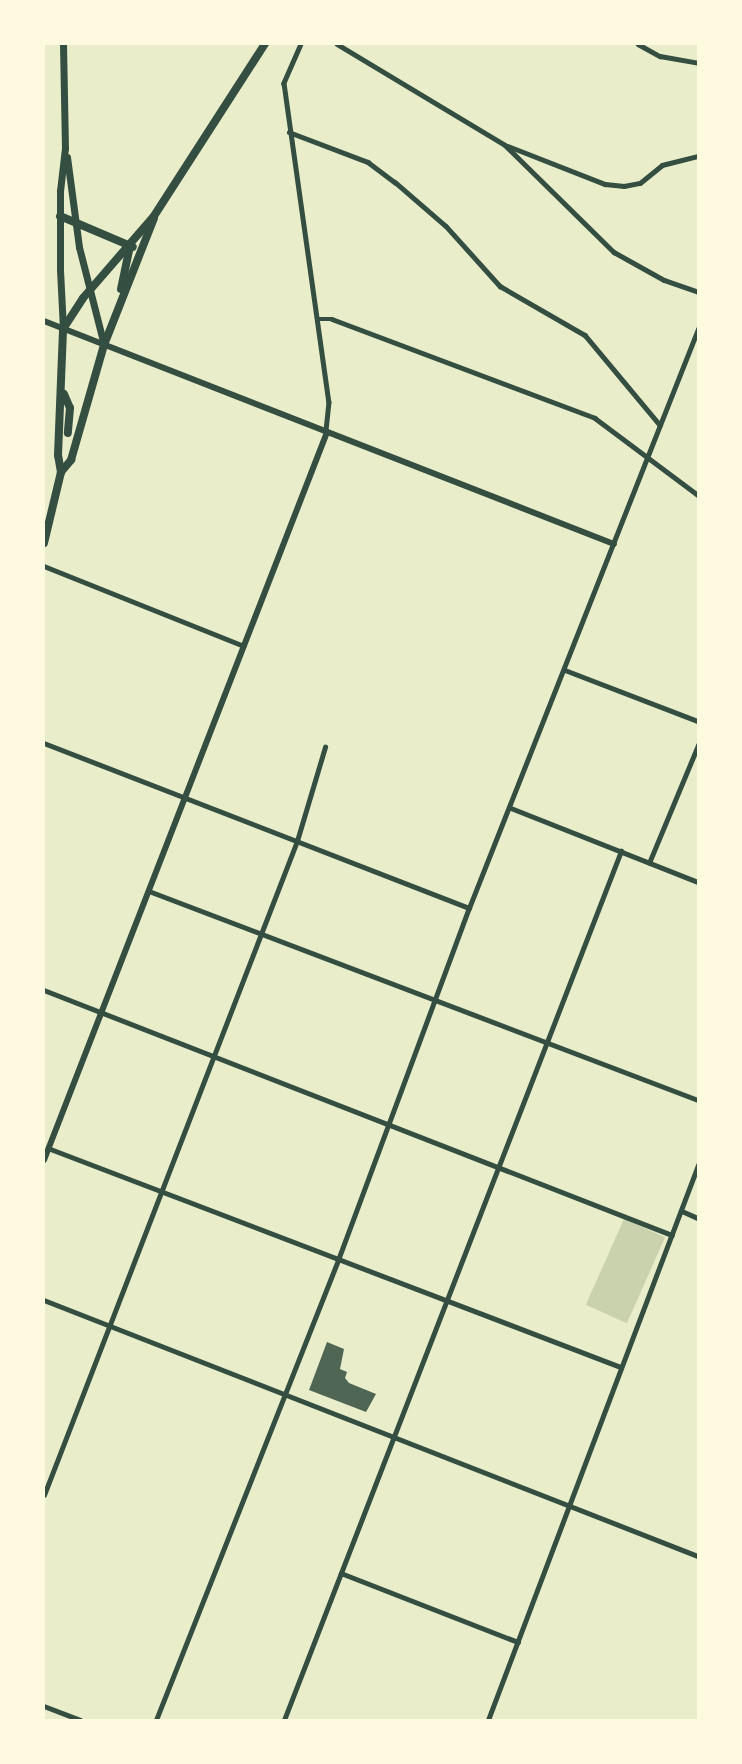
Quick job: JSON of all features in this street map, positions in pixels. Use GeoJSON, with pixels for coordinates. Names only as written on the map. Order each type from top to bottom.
{"type":"FeatureCollection","features":[{"type":"Feature","properties":{"kind":"main road"},"geometry":{"type":"LineString","coordinates":[[44,543],[61,472],[58,455],[64,432],[60,216],[65,148],[63,44]]}},
{"type":"Feature","properties":{"kind":"main road"},"geometry":{"type":"LineString","coordinates":[[63,329],[90,290],[154,216],[266,44]]}},
{"type":"Feature","properties":{"kind":"main road"},"geometry":{"type":"LineString","coordinates":[[65,148],[74,221],[104,345]]}},
{"type":"Feature","properties":{"kind":"main road"},"geometry":{"type":"LineString","coordinates":[[60,216],[140,250]]}},
{"type":"Feature","properties":{"kind":"main road"},"geometry":{"type":"LineString","coordinates":[[61,472],[71,460],[104,345],[121,296],[154,216]]}},
{"type":"Feature","properties":{"kind":"main road"},"geometry":{"type":"LineString","coordinates":[[121,296],[130,246]]}},
{"type":"Feature","properties":{"kind":"main road"},"geometry":{"type":"LineString","coordinates":[[64,432],[77,436]]}},
{"type":"Feature","properties":{"kind":"street"},"geometry":{"type":"LineString","coordinates":[[44,1160],[326,435],[329,402],[289,132],[284,83],[301,44]]}},
{"type":"Feature","properties":{"kind":"street"},"geometry":{"type":"LineString","coordinates":[[337,44],[505,145],[605,184],[624,186],[640,183],[662,165],[699,156]]}},
{"type":"Feature","properties":{"kind":"street"},"geometry":{"type":"LineString","coordinates":[[638,44],[660,56],[699,63]]}},
{"type":"Feature","properties":{"kind":"street"},"geometry":{"type":"LineString","coordinates":[[289,132],[368,162],[394,182],[446,226],[500,286],[585,335],[660,425]]}},
{"type":"Feature","properties":{"kind":"street"},"geometry":{"type":"LineString","coordinates":[[505,145],[614,252],[664,279],[699,291]]}},
{"type":"Feature","properties":{"kind":"street"},"geometry":{"type":"LineString","coordinates":[[317,319],[332,319],[595,418],[699,495]]}},
{"type":"Feature","properties":{"kind":"street"},"geometry":{"type":"LineString","coordinates":[[44,321],[326,435],[614,544]]}},
{"type":"Feature","properties":{"kind":"street"},"geometry":{"type":"LineString","coordinates":[[156,1720],[338,1260],[469,908],[566,670],[699,329]]}},
{"type":"Feature","properties":{"kind":"street"},"geometry":{"type":"LineString","coordinates":[[44,566],[244,646]]}},
{"type":"Feature","properties":{"kind":"street"},"geometry":{"type":"LineString","coordinates":[[566,670],[699,722]]}},
{"type":"Feature","properties":{"kind":"street"},"geometry":{"type":"LineString","coordinates":[[44,743],[469,908]]}},
{"type":"Feature","properties":{"kind":"street"},"geometry":{"type":"LineString","coordinates":[[649,863],[699,745]]}},
{"type":"Feature","properties":{"kind":"street"},"geometry":{"type":"LineString","coordinates":[[44,1495],[297,841],[325,747]]}},
{"type":"Feature","properties":{"kind":"street"},"geometry":{"type":"LineString","coordinates":[[511,808],[699,882]]}},
{"type":"Feature","properties":{"kind":"street"},"geometry":{"type":"LineString","coordinates":[[284,1720],[621,851]]}},
{"type":"Feature","properties":{"kind":"street"},"geometry":{"type":"LineString","coordinates":[[149,891],[699,1100]]}},
{"type":"Feature","properties":{"kind":"street"},"geometry":{"type":"LineString","coordinates":[[44,990],[672,1235]]}},
{"type":"Feature","properties":{"kind":"street"},"geometry":{"type":"LineString","coordinates":[[48,1148],[621,1367]]}},
{"type":"Feature","properties":{"kind":"street"},"geometry":{"type":"LineString","coordinates":[[488,1720],[699,1165]]}},
{"type":"Feature","properties":{"kind":"street"},"geometry":{"type":"LineString","coordinates":[[682,1211],[699,1218]]}},
{"type":"Feature","properties":{"kind":"street"},"geometry":{"type":"LineString","coordinates":[[44,1300],[699,1556]]}},
{"type":"Feature","properties":{"kind":"street"},"geometry":{"type":"LineString","coordinates":[[341,1573],[518,1642]]}},
{"type":"Feature","properties":{"kind":"street"},"geometry":{"type":"LineString","coordinates":[[44,1706],[80,1720]]}},
{"type":"Feature","properties":{"kind":"green space"},"geometry":{"type":"Polygon","coordinates":[[[624,1219],[665,1237],[627,1323],[586,1305],[624,1219]]]}},
{"type":"Feature","properties":{"kind":"building"},"geometry":{"type":"Polygon","coordinates":[[[327,1342],[344,1349],[340,1369],[347,1372],[345,1378],[349,1383],[376,1394],[366,1412],[309,1390],[327,1342]]]}}]}
